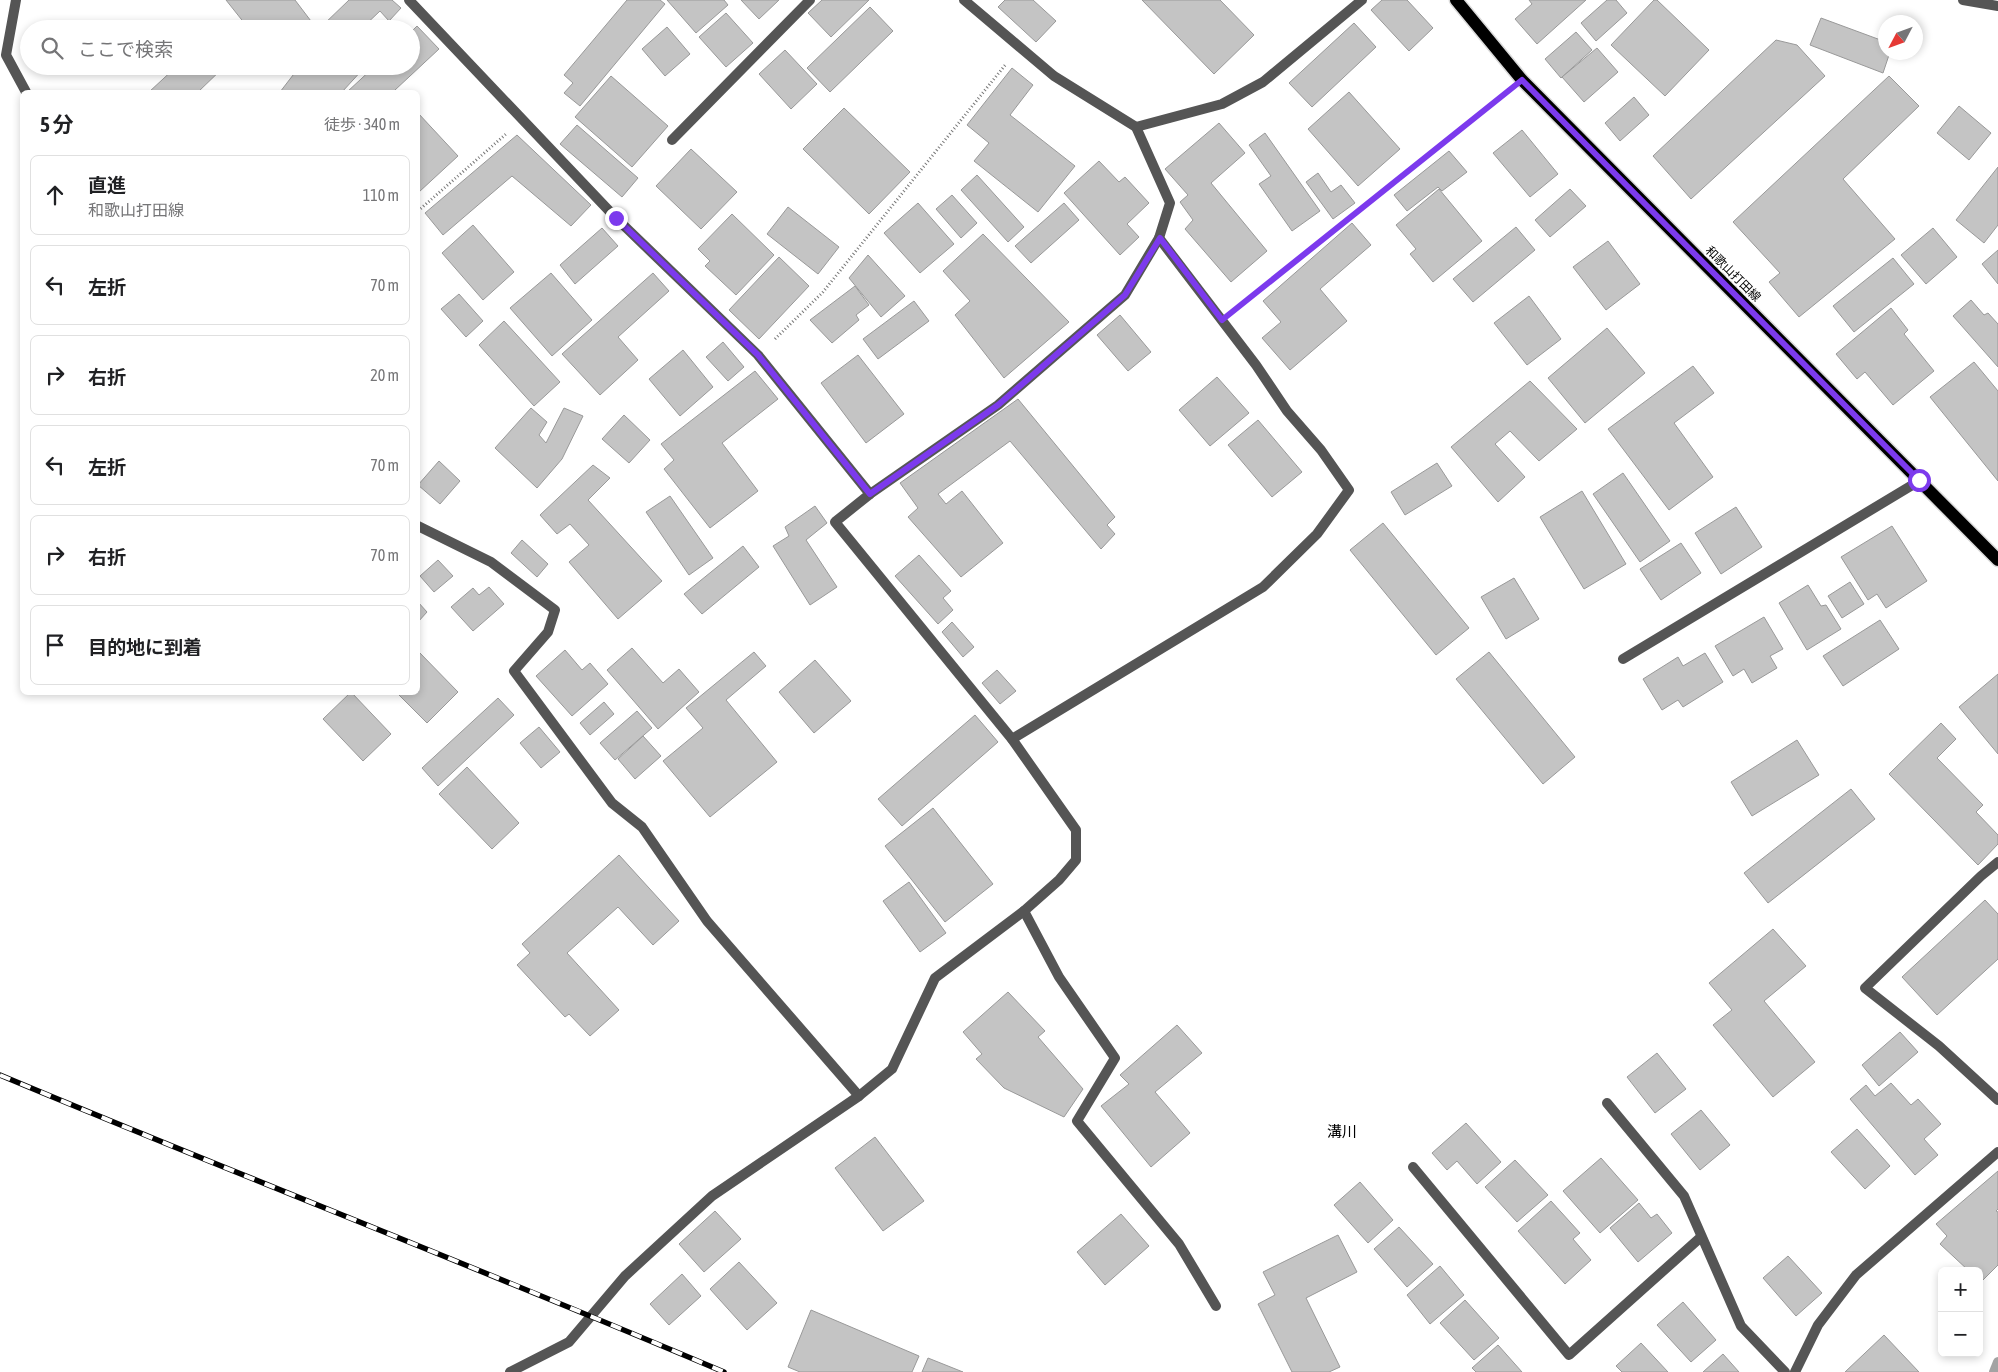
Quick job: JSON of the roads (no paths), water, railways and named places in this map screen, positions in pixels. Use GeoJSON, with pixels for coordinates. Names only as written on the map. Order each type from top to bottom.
{"type":"FeatureCollection","features":[{"type":"Feature","properties":{"kind":"main road","name":"和歌山打田線"},"geometry":{"type":"LineString","coordinates":[[1456,0],[1522,80],[1998,560]]}},
{"type":"Feature","properties":{"kind":"street"},"geometry":{"type":"LineString","coordinates":[[16,0],[6,55],[25,90]]}},
{"type":"Feature","properties":{"kind":"street"},"geometry":{"type":"LineString","coordinates":[[410,0],[616,218],[758,355],[870,494]]}},
{"type":"Feature","properties":{"kind":"street"},"geometry":{"type":"LineString","coordinates":[[672,140],[810,0]]}},
{"type":"Feature","properties":{"kind":"street"},"geometry":{"type":"LineString","coordinates":[[510,1372],[570,1342],[625,1276],[712,1196],[859,1096],[892,1069],[935,978],[1024,912],[1076,860],[1076,830],[1012,739],[835,522],[870,494],[998,405],[1125,295],[1160,238],[1170,203],[1136,127],[1054,76],[964,0]]}},
{"type":"Feature","properties":{"kind":"street"},"geometry":{"type":"LineString","coordinates":[[1136,127],[1222,104],[1263,82],[1362,0]]}},
{"type":"Feature","properties":{"kind":"street"},"geometry":{"type":"LineString","coordinates":[[1963,0],[1998,6]]}},
{"type":"Feature","properties":{"kind":"street"},"geometry":{"type":"LineString","coordinates":[[1012,739],[1262,587],[1317,534],[1349,490],[1321,450],[1287,411],[1256,365],[1160,238]]}},
{"type":"Feature","properties":{"kind":"street"},"geometry":{"type":"LineString","coordinates":[[1623,659],[1919,480]]}},
{"type":"Feature","properties":{"kind":"street"},"geometry":{"type":"LineString","coordinates":[[420,527],[491,562],[556,610],[548,632],[514,671],[612,803],[642,827],[707,921],[859,1096]]}},
{"type":"Feature","properties":{"kind":"street"},"geometry":{"type":"LineString","coordinates":[[1998,862],[1980,876],[1866,988],[1939,1046],[1998,1100]]}},
{"type":"Feature","properties":{"kind":"street"},"geometry":{"type":"LineString","coordinates":[[1024,912],[1060,977],[1115,1058],[1077,1121],[1179,1244],[1216,1306]]}},
{"type":"Feature","properties":{"kind":"street"},"geometry":{"type":"LineString","coordinates":[[1607,1103],[1684,1196],[1700,1237],[1741,1326],[1785,1372]]}},
{"type":"Feature","properties":{"kind":"street"},"geometry":{"type":"LineString","coordinates":[[1796,1372],[1818,1325],[1856,1275],[1998,1152]]}},
{"type":"Feature","properties":{"kind":"street"},"geometry":{"type":"LineString","coordinates":[[1412,1167],[1569,1355],[1700,1237]]}},
{"type":"Feature","properties":{"kind":"waterway"},"geometry":{"type":"LineString","coordinates":[[1994,1372],[1998,1362]]}},
{"type":"Feature","properties":{"kind":"railway"},"geometry":{"type":"LineString","coordinates":[[0,1075],[724,1372]]}},
{"type":"Feature","properties":{"kind":"district","name":"溝川"},"geometry":{"type":"Point","coordinates":[1342,1131]}}]}
